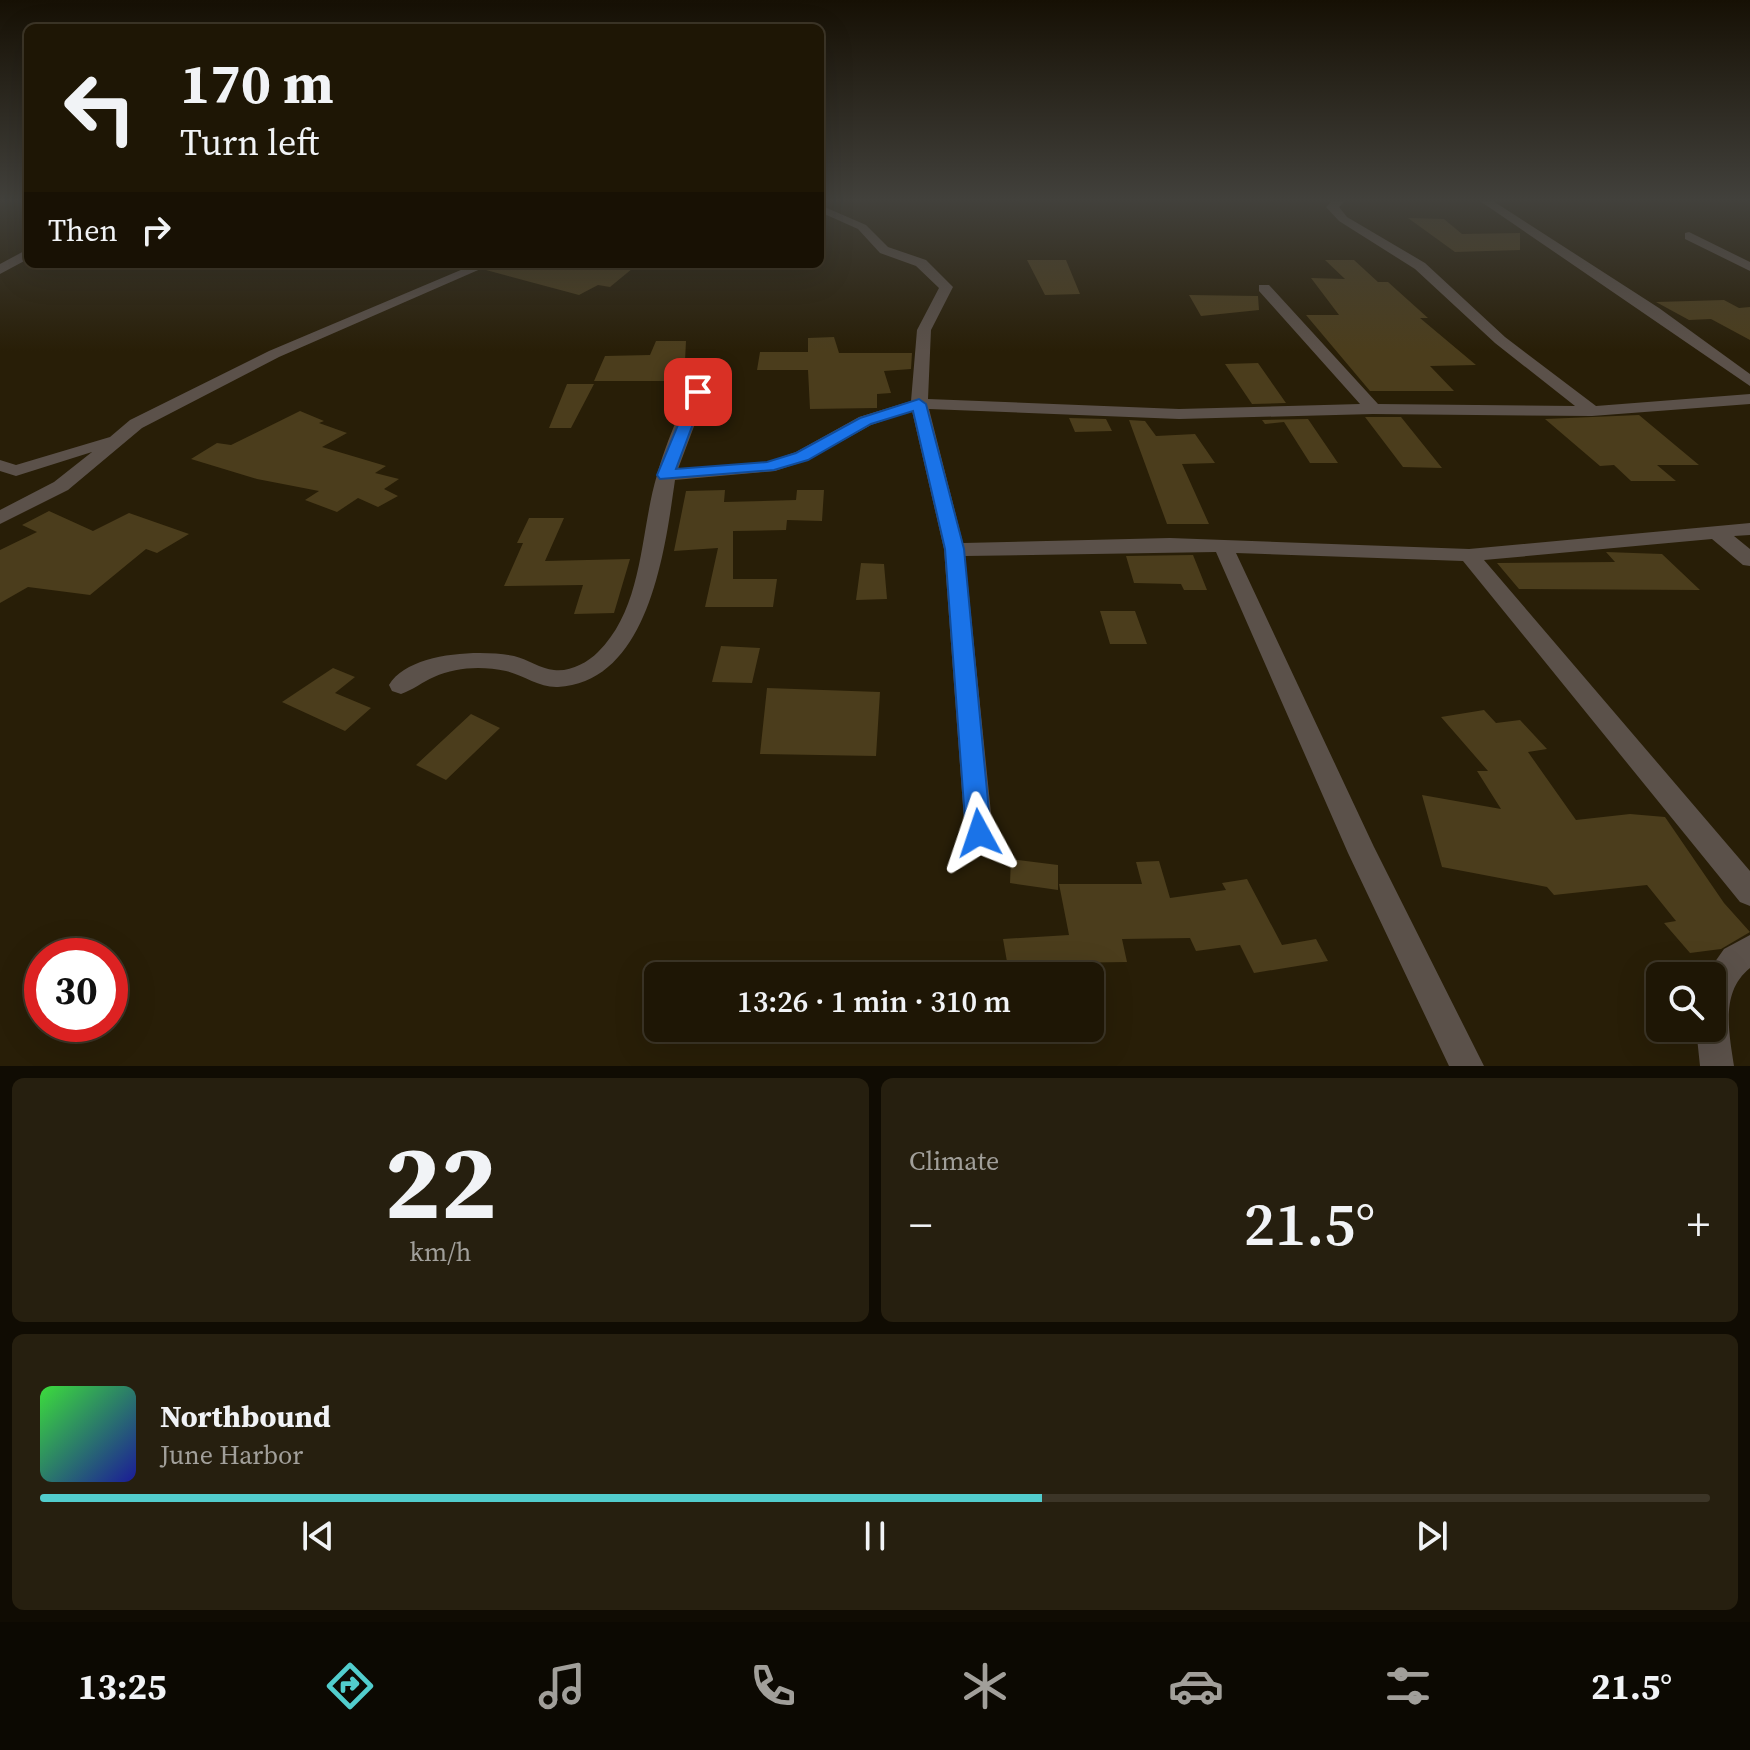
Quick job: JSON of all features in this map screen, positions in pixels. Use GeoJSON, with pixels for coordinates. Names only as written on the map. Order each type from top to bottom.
{"type":"FeatureCollection","features":[{"type":"Feature","properties":{"kind":"street"},"geometry":{"type":"LineString","coordinates":[[886,251],[921,263],[934,278],[944,283],[944,291],[924,330],[919,404],[954,549],[979,833]]}},
{"type":"Feature","properties":{"kind":"street"},"geometry":{"type":"LineString","coordinates":[[1396,251],[1412,260],[1500,340],[1592,411]]}},
{"type":"Feature","properties":{"kind":"street"},"geometry":{"type":"LineString","coordinates":[[1561,251],[1654,311],[1750,381]]}},
{"type":"Feature","properties":{"kind":"street"},"geometry":{"type":"LineString","coordinates":[[1718,251],[1750,267]]}},
{"type":"Feature","properties":{"kind":"street"},"geometry":{"type":"LineString","coordinates":[[0,270],[24,255]]}},
{"type":"Feature","properties":{"kind":"street"},"geometry":{"type":"LineString","coordinates":[[0,518],[71,479],[114,439],[136,424],[274,354],[477,268]]}},
{"type":"Feature","properties":{"kind":"street"},"geometry":{"type":"LineString","coordinates":[[1264,288],[1373,409]]}},
{"type":"Feature","properties":{"kind":"street"},"geometry":{"type":"LineString","coordinates":[[401,685],[421,671],[462,659],[517,665],[555,679],[594,669],[611,656],[625,633],[638,598],[657,533],[666,475],[709,365]]}},
{"type":"Feature","properties":{"kind":"street"},"geometry":{"type":"LineString","coordinates":[[666,475],[769,467],[802,456],[865,421],[919,404],[1179,414],[1373,409],[1592,411],[1750,399]]}},
{"type":"Feature","properties":{"kind":"street"},"geometry":{"type":"LineString","coordinates":[[0,465],[16,471],[114,439]]}},
{"type":"Feature","properties":{"kind":"street"},"geometry":{"type":"LineString","coordinates":[[954,549],[1012,551],[1170,544],[1469,555],[1750,529]]}},
{"type":"Feature","properties":{"kind":"street"},"geometry":{"type":"LineString","coordinates":[[1715,531],[1750,560]]}},
{"type":"Feature","properties":{"kind":"street"},"geometry":{"type":"LineString","coordinates":[[1224,548],[1362,853],[1467,1066]]}},
{"type":"Feature","properties":{"kind":"street"},"geometry":{"type":"LineString","coordinates":[[1469,555],[1750,893]]}},
{"type":"Feature","properties":{"kind":"street"},"geometry":{"type":"LineString","coordinates":[[1717,1066],[1714,987],[1730,960],[1750,950]]}},
{"type":"Feature","properties":{"kind":"building"},"geometry":{"type":"Polygon","coordinates":[[[1027,260],[1066,260],[1080,294],[1045,295],[1027,260]]]}},
{"type":"Feature","properties":{"kind":"building"},"geometry":{"type":"Polygon","coordinates":[[[1325,260],[1354,260],[1378,282],[1388,282],[1428,318],[1420,318],[1476,365],[1430,366],[1454,391],[1370,391],[1306,315],[1339,315],[1311,278],[1345,279],[1325,260]]]}},
{"type":"Feature","properties":{"kind":"building"},"geometry":{"type":"Polygon","coordinates":[[[633,268],[610,287],[598,285],[579,295],[486,270],[633,268]]]}},
{"type":"Feature","properties":{"kind":"building"},"geometry":{"type":"Polygon","coordinates":[[[1189,295],[1258,296],[1259,310],[1201,316],[1189,295]]]}},
{"type":"Feature","properties":{"kind":"building"},"geometry":{"type":"Polygon","coordinates":[[[1724,300],[1739,308],[1750,307],[1750,340],[1711,319],[1689,320],[1656,302],[1724,300]]]}},
{"type":"Feature","properties":{"kind":"building"},"geometry":{"type":"Polygon","coordinates":[[[834,337],[839,353],[912,353],[911,369],[884,371],[891,393],[877,394],[877,408],[810,409],[808,370],[757,370],[760,352],[808,352],[808,338],[834,337]]]}},
{"type":"Feature","properties":{"kind":"building"},"geometry":{"type":"Polygon","coordinates":[[[656,341],[686,341],[684,381],[594,381],[605,356],[650,355],[656,341]]]}},
{"type":"Feature","properties":{"kind":"building"},"geometry":{"type":"Polygon","coordinates":[[[1258,363],[1286,403],[1252,404],[1225,364],[1258,363]]]}},
{"type":"Feature","properties":{"kind":"building"},"geometry":{"type":"Polygon","coordinates":[[[567,384],[594,384],[571,428],[549,428],[567,384]]]}},
{"type":"Feature","properties":{"kind":"building"},"geometry":{"type":"Polygon","coordinates":[[[300,411],[324,421],[319,423],[347,433],[322,447],[386,466],[375,473],[399,479],[384,489],[398,496],[378,507],[358,498],[337,512],[305,500],[319,491],[257,479],[191,459],[217,443],[231,445],[300,411]]]}},
{"type":"Feature","properties":{"kind":"building"},"geometry":{"type":"Polygon","coordinates":[[[1639,415],[1699,465],[1657,465],[1676,481],[1631,481],[1614,465],[1600,466],[1545,419],[1639,415]]]}},
{"type":"Feature","properties":{"kind":"building"},"geometry":{"type":"Polygon","coordinates":[[[1365,417],[1401,417],[1442,468],[1403,467],[1365,417]]]}},
{"type":"Feature","properties":{"kind":"building"},"geometry":{"type":"Polygon","coordinates":[[[1069,418],[1106,419],[1112,431],[1075,432],[1069,418]]]}},
{"type":"Feature","properties":{"kind":"building"},"geometry":{"type":"Polygon","coordinates":[[[1308,419],[1338,463],[1310,463],[1284,422],[1265,424],[1262,420],[1308,419]]]}},
{"type":"Feature","properties":{"kind":"building"},"geometry":{"type":"Polygon","coordinates":[[[1129,420],[1145,421],[1156,436],[1195,434],[1215,463],[1182,464],[1209,524],[1167,524],[1129,420]]]}},
{"type":"Feature","properties":{"kind":"building"},"geometry":{"type":"Polygon","coordinates":[[[725,490],[724,502],[796,500],[797,490],[824,490],[822,521],[787,520],[786,530],[733,531],[733,579],[777,579],[773,607],[705,607],[718,548],[674,551],[686,491],[725,490]]]}},
{"type":"Feature","properties":{"kind":"building"},"geometry":{"type":"Polygon","coordinates":[[[49,511],[93,531],[129,513],[189,534],[157,553],[146,549],[90,595],[28,587],[0,603],[0,550],[37,532],[22,525],[49,511]]]}},
{"type":"Feature","properties":{"kind":"building"},"geometry":{"type":"Polygon","coordinates":[[[529,518],[564,518],[545,561],[630,559],[614,613],[574,614],[583,585],[504,586],[523,543],[517,543],[529,518]]]}},
{"type":"Feature","properties":{"kind":"building"},"geometry":{"type":"Polygon","coordinates":[[[1606,552],[1662,554],[1700,590],[1519,589],[1497,563],[1615,562],[1606,552]]]}},
{"type":"Feature","properties":{"kind":"building"},"geometry":{"type":"Polygon","coordinates":[[[1193,555],[1207,590],[1184,590],[1181,584],[1134,583],[1126,556],[1193,555]]]}},
{"type":"Feature","properties":{"kind":"building"},"geometry":{"type":"Polygon","coordinates":[[[861,563],[884,564],[887,599],[856,600],[861,563]]]}},
{"type":"Feature","properties":{"kind":"building"},"geometry":{"type":"Polygon","coordinates":[[[1100,611],[1135,611],[1147,644],[1110,644],[1100,611]]]}},
{"type":"Feature","properties":{"kind":"building"},"geometry":{"type":"Polygon","coordinates":[[[721,646],[760,648],[752,683],[712,682],[721,646]]]}},
{"type":"Feature","properties":{"kind":"building"},"geometry":{"type":"Polygon","coordinates":[[[333,668],[355,677],[335,693],[371,708],[345,731],[282,702],[333,668]]]}},
{"type":"Feature","properties":{"kind":"building"},"geometry":{"type":"Polygon","coordinates":[[[767,688],[880,692],[876,756],[760,754],[767,688]]]}},
{"type":"Feature","properties":{"kind":"building"},"geometry":{"type":"Polygon","coordinates":[[[1484,710],[1496,723],[1520,720],[1547,749],[1528,752],[1576,820],[1630,814],[1665,817],[1724,903],[1750,932],[1721,949],[1690,953],[1664,923],[1676,921],[1647,885],[1554,895],[1547,887],[1442,867],[1422,795],[1501,809],[1477,771],[1488,771],[1441,717],[1484,710]]]}},
{"type":"Feature","properties":{"kind":"building"},"geometry":{"type":"Polygon","coordinates":[[[471,714],[500,728],[446,780],[416,765],[471,714]]]}},
{"type":"Feature","properties":{"kind":"building"},"geometry":{"type":"Polygon","coordinates":[[[1011,859],[1058,865],[1058,890],[1010,883],[1011,859]]]}},
{"type":"Feature","properties":{"kind":"building"},"geometry":{"type":"Polygon","coordinates":[[[1159,861],[1170,898],[1226,890],[1222,883],[1247,879],[1282,945],[1316,939],[1328,961],[1254,973],[1240,945],[1196,951],[1190,938],[1122,939],[1127,962],[1007,962],[1003,939],[1069,935],[1059,884],[1142,884],[1136,862],[1159,861]]]}},
{"type":"Feature","properties":{"kind":"route"},"geometry":{"type":"LineString","coordinates":[[698,392],[666,475],[769,467],[802,456],[865,421],[919,404],[954,549],[958,626],[979,833]]}}]}
